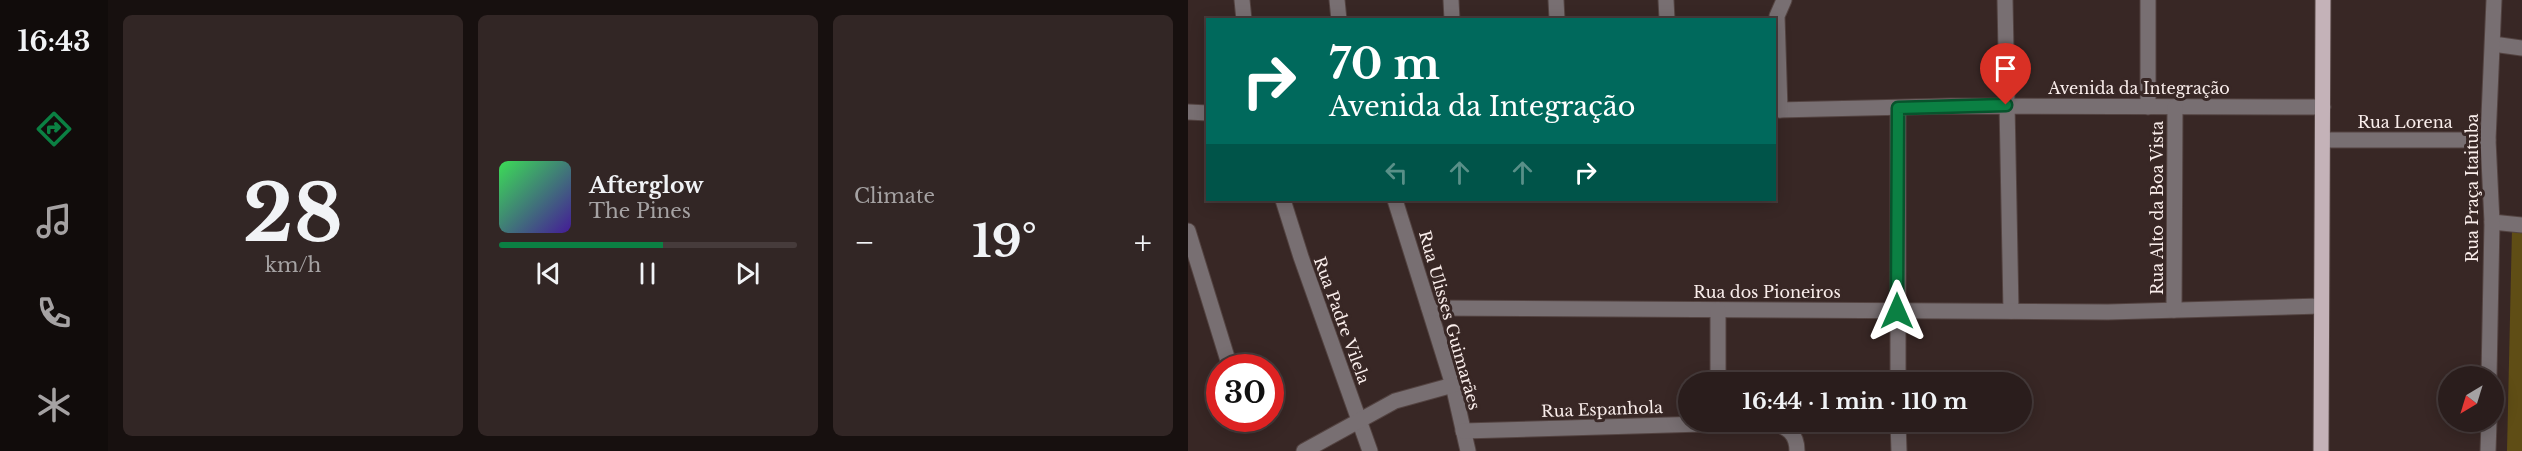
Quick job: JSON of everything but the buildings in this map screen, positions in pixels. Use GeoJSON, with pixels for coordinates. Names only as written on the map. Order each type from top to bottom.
{"type":"FeatureCollection","features":[{"type":"Feature","properties":{"kind":"main road"},"geometry":{"type":"LineString","coordinates":[[2321,451],[2323,0]]}},
{"type":"Feature","properties":{"kind":"street"},"geometry":{"type":"LineString","coordinates":[[1242,0],[1244,18]]}},
{"type":"Feature","properties":{"kind":"street"},"geometry":{"type":"LineString","coordinates":[[1337,0],[1339,18]]}},
{"type":"Feature","properties":{"kind":"street"},"geometry":{"type":"LineString","coordinates":[[1451,0],[1452,18]]}},
{"type":"Feature","properties":{"kind":"street"},"geometry":{"type":"LineString","coordinates":[[1556,0],[1557,18]]}},
{"type":"Feature","properties":{"kind":"street"},"geometry":{"type":"LineString","coordinates":[[1666,0],[1667,18]]}},
{"type":"Feature","properties":{"kind":"street"},"geometry":{"type":"LineString","coordinates":[[1777,110],[1777,15],[1785,0]]}},
{"type":"Feature","properties":{"kind":"street"},"geometry":{"type":"LineString","coordinates":[[2005,0],[2011,311]]}},
{"type":"Feature","properties":{"kind":"street","name":"Rua Alto da Boa Vista"},"geometry":{"type":"LineString","coordinates":[[2148,0],[2148,107]]}},
{"type":"Feature","properties":{"kind":"street","name":"Rua Praça Itaituba"},"geometry":{"type":"LineString","coordinates":[[2489,366],[2492,222],[2488,140],[2494,0]]}},
{"type":"Feature","properties":{"kind":"street"},"geometry":{"type":"LineString","coordinates":[[2493,44],[2522,48]]}},
{"type":"Feature","properties":{"kind":"street","name":"Avenida da Integração"},"geometry":{"type":"LineString","coordinates":[[1777,110],[2006,105],[2323,107]]}},
{"type":"Feature","properties":{"kind":"street","name":"Rua Alto da Boa Vista"},"geometry":{"type":"LineString","coordinates":[[2174,310],[2175,107]]}},
{"type":"Feature","properties":{"kind":"street"},"geometry":{"type":"LineString","coordinates":[[1898,108],[1898,372]]}},
{"type":"Feature","properties":{"kind":"street"},"geometry":{"type":"LineString","coordinates":[[1188,112],[1206,113]]}},
{"type":"Feature","properties":{"kind":"street","name":"Rua Lorena"},"geometry":{"type":"LineString","coordinates":[[2323,140],[2488,140]]}},
{"type":"Feature","properties":{"kind":"street","name":"Rua Padre Vilela"},"geometry":{"type":"LineString","coordinates":[[1282,201],[1371,451]]}},
{"type":"Feature","properties":{"kind":"street","name":"Rua Ulisses Guimarães"},"geometry":{"type":"LineString","coordinates":[[1395,201],[1453,385],[1468,451]]}},
{"type":"Feature","properties":{"kind":"street"},"geometry":{"type":"LineString","coordinates":[[2492,222],[2522,225]]}},
{"type":"Feature","properties":{"kind":"street"},"geometry":{"type":"LineString","coordinates":[[1188,231],[1192,265],[1225,354]]}},
{"type":"Feature","properties":{"kind":"street","name":"Rua dos Pioneiros"},"geometry":{"type":"LineString","coordinates":[[1429,308],[2108,312],[2321,306]]}},
{"type":"Feature","properties":{"kind":"street"},"geometry":{"type":"LineString","coordinates":[[1718,310],[1718,372]]}},
{"type":"Feature","properties":{"kind":"street"},"geometry":{"type":"LineString","coordinates":[[1304,451],[1395,401],[1453,385]]}},
{"type":"Feature","properties":{"kind":"street","name":"Rua Espanhola"},"geometry":{"type":"LineString","coordinates":[[1463,431],[1678,423]]}},
{"type":"Feature","properties":{"kind":"street","name":"Rua Espanhola"},"geometry":{"type":"LineString","coordinates":[[1791,432],[1797,440],[1797,451]]}},
{"type":"Feature","properties":{"kind":"street"},"geometry":{"type":"LineString","coordinates":[[1898,432],[1899,451]]}},
{"type":"Feature","properties":{"kind":"street"},"geometry":{"type":"LineString","coordinates":[[2488,451],[2489,432]]}},
{"type":"Feature","properties":{"kind":"shaded area"},"geometry":{"type":"Polygon","coordinates":[[[2512,229],[2522,231],[2522,451],[2507,451],[2512,229]]]}},
{"type":"Feature","properties":{"kind":"route"},"geometry":{"type":"LineString","coordinates":[[1897,311],[1898,108],[2006,105]]}}]}
